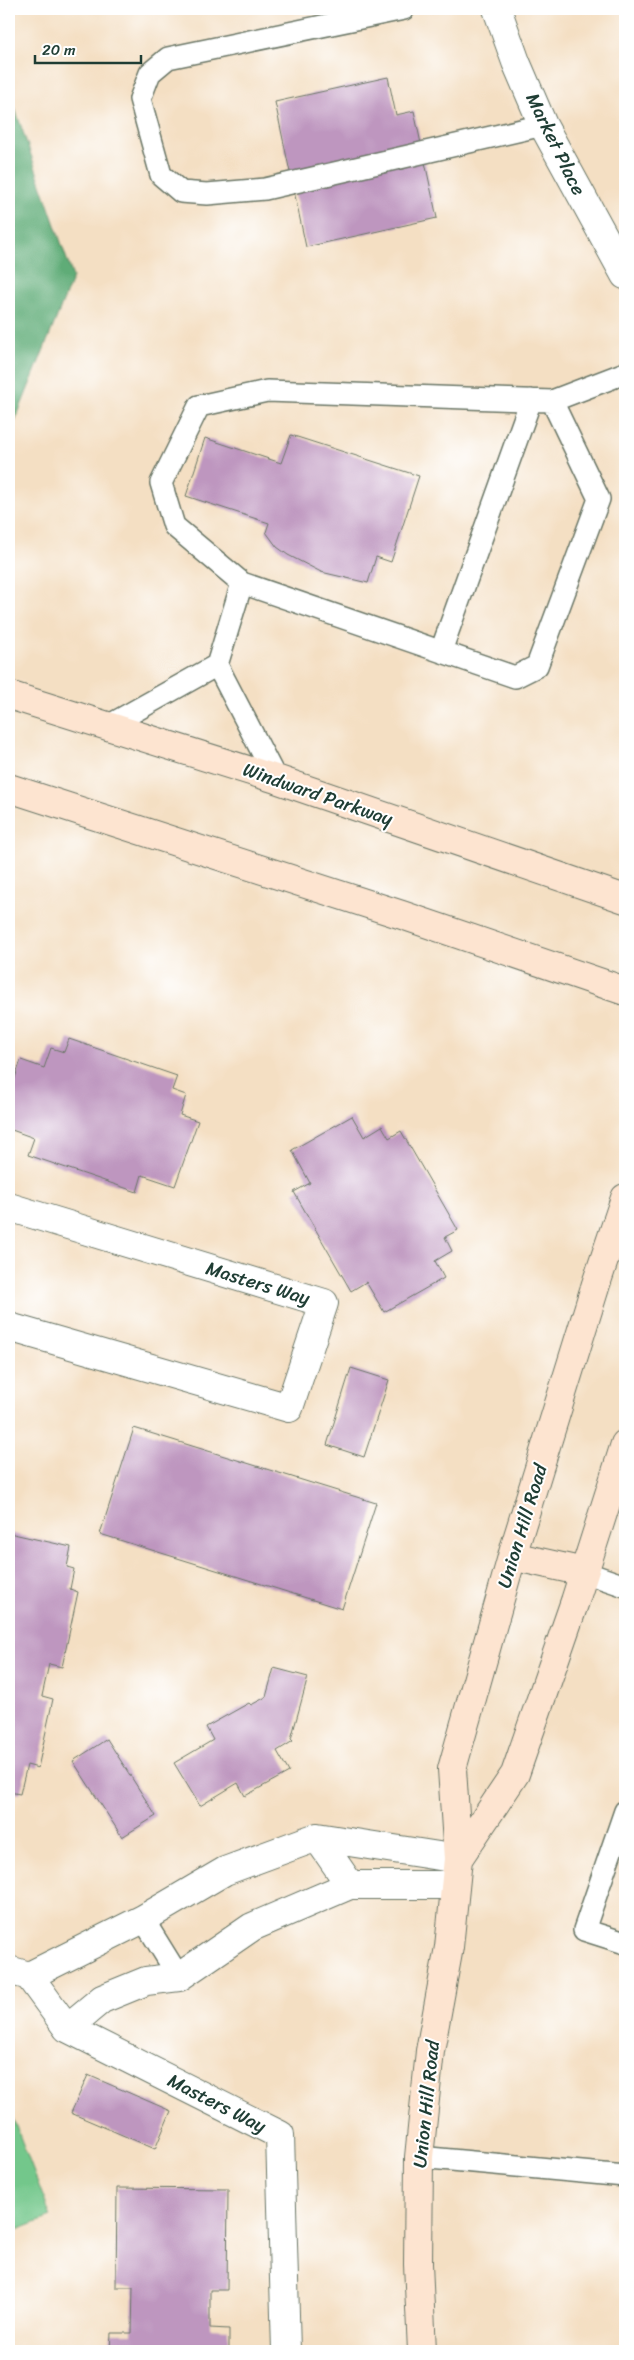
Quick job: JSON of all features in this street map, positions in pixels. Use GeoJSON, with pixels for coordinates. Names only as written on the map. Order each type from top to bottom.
{"type":"FeatureCollection","features":[{"type":"Feature","properties":{"kind":"street","name":"Market Place"},"geometry":{"type":"LineString","coordinates":[[497,9],[516,62],[543,125],[625,275]]}},
{"type":"Feature","properties":{"kind":"street","name":"Windward Parkway"},"geometry":{"type":"LineString","coordinates":[[9,695],[276,779],[620,894]]}},
{"type":"Feature","properties":{"kind":"street"},"geometry":{"type":"LineString","coordinates":[[9,788],[402,915],[625,991]]}},
{"type":"Feature","properties":{"kind":"street","name":"Union Hill Road"},"geometry":{"type":"LineString","coordinates":[[422,2351],[418,2264],[419,2157],[430,2051],[449,1947],[456,1872],[452,1769],[512,1556],[596,1284],[625,1198]]}},
{"type":"Feature","properties":{"kind":"street","name":"Masters Way"},"geometry":{"type":"LineString","coordinates":[[9,1206],[324,1302],[289,1408],[9,1327]]}},
{"type":"Feature","properties":{"kind":"street","name":"Union Hill Road"},"geometry":{"type":"LineString","coordinates":[[456,1872],[515,1774],[584,1572],[625,1444]]}},
{"type":"Feature","properties":{"kind":"street"},"geometry":{"type":"LineString","coordinates":[[512,1556],[584,1572]]}},
{"type":"Feature","properties":{"kind":"street"},"geometry":{"type":"LineString","coordinates":[[317,1836],[456,1872]]}},
{"type":"Feature","properties":{"kind":"street"},"geometry":{"type":"LineString","coordinates":[[317,1836],[350,1885]]}},
{"type":"Feature","properties":{"kind":"street","name":"Masters Way"},"geometry":{"type":"LineString","coordinates":[[286,2351],[280,2135],[67,2028],[19,1973],[144,1920],[225,1871],[317,1836]]}},
{"type":"Feature","properties":{"kind":"street"},"geometry":{"type":"LineString","coordinates":[[67,2028],[102,1999],[146,1981],[179,1976],[252,1928],[350,1885],[456,1872]]}},
{"type":"Feature","properties":{"kind":"lane"},"geometry":{"type":"LineString","coordinates":[[404,9],[168,58],[150,73],[140,99],[161,175],[181,192],[207,194],[265,189],[543,125]]}},
{"type":"Feature","properties":{"kind":"lane"},"geometry":{"type":"LineString","coordinates":[[542,400],[598,499],[537,666],[515,677],[242,583],[174,526],[161,482],[199,406],[266,391],[542,400],[625,373]]}},
{"type":"Feature","properties":{"kind":"lane"},"geometry":{"type":"LineString","coordinates":[[442,652],[542,400]]}},
{"type":"Feature","properties":{"kind":"lane"},"geometry":{"type":"LineString","coordinates":[[108,726],[216,665],[242,583]]}},
{"type":"Feature","properties":{"kind":"lane"},"geometry":{"type":"LineString","coordinates":[[216,665],[276,779]]}},
{"type":"Feature","properties":{"kind":"lane"},"geometry":{"type":"LineString","coordinates":[[584,1572],[625,1586]]}},
{"type":"Feature","properties":{"kind":"lane"},"geometry":{"type":"LineString","coordinates":[[625,1810],[584,1930],[625,1943]]}},
{"type":"Feature","properties":{"kind":"lane"},"geometry":{"type":"LineString","coordinates":[[144,1920],[179,1976]]}},
{"type":"Feature","properties":{"kind":"lane"},"geometry":{"type":"LineString","coordinates":[[419,2157],[625,2176]]}},
{"type":"Feature","properties":{"kind":"green space"},"geometry":{"type":"Polygon","coordinates":[[[9,91],[73,277],[9,436],[9,91]]]}},
{"type":"Feature","properties":{"kind":"green space"},"geometry":{"type":"Polygon","coordinates":[[[9,2108],[51,2217],[9,2233],[9,2108]]]}},
{"type":"Feature","properties":{"kind":"building"},"geometry":{"type":"Polygon","coordinates":[[[388,77],[396,115],[414,111],[437,218],[306,247],[275,102],[388,77]]]}},
{"type":"Feature","properties":{"kind":"building"},"geometry":{"type":"Polygon","coordinates":[[[291,435],[419,476],[391,562],[376,557],[368,583],[321,572],[288,555],[277,547],[266,532],[269,523],[186,496],[205,438],[281,463],[291,435]]]}},
{"type":"Feature","properties":{"kind":"building"},"geometry":{"type":"Polygon","coordinates":[[[69,1039],[177,1076],[172,1090],[186,1095],[180,1115],[198,1121],[175,1186],[142,1175],[137,1192],[28,1155],[34,1138],[9,1129],[9,1096],[21,1060],[44,1068],[51,1048],[64,1052],[69,1039]]]}},
{"type":"Feature","properties":{"kind":"building"},"geometry":{"type":"Polygon","coordinates":[[[352,1116],[364,1137],[382,1126],[389,1138],[401,1131],[458,1230],[445,1237],[452,1251],[435,1261],[444,1278],[384,1312],[366,1282],[351,1291],[294,1192],[310,1183],[292,1150],[352,1116]]]}},
{"type":"Feature","properties":{"kind":"building"},"geometry":{"type":"Polygon","coordinates":[[[351,1368],[389,1380],[364,1457],[327,1445],[351,1368]]]}},
{"type":"Feature","properties":{"kind":"building"},"geometry":{"type":"Polygon","coordinates":[[[134,1428],[376,1503],[342,1609],[100,1534],[134,1428]]]}},
{"type":"Feature","properties":{"kind":"building"},"geometry":{"type":"Polygon","coordinates":[[[9,1533],[71,1547],[67,1567],[74,1569],[70,1589],[78,1592],[62,1667],[49,1664],[42,1696],[53,1699],[38,1768],[27,1765],[20,1794],[9,1792],[9,1533]]]}},
{"type":"Feature","properties":{"kind":"building"},"geometry":{"type":"Polygon","coordinates":[[[274,1668],[308,1677],[291,1739],[293,1741],[277,1751],[289,1772],[245,1796],[238,1783],[200,1806],[174,1763],[213,1740],[206,1727],[249,1703],[251,1705],[266,1697],[274,1668]]]}},
{"type":"Feature","properties":{"kind":"building"},"geometry":{"type":"Polygon","coordinates":[[[107,1739],[156,1816],[122,1837],[73,1761],[107,1739]]]}},
{"type":"Feature","properties":{"kind":"building"},"geometry":{"type":"Polygon","coordinates":[[[88,2075],[171,2111],[155,2149],[71,2113],[88,2075]]]}},
{"type":"Feature","properties":{"kind":"building"},"geometry":{"type":"Polygon","coordinates":[[[117,2188],[228,2189],[227,2290],[210,2290],[210,2328],[229,2329],[229,2351],[110,2351],[111,2333],[132,2333],[133,2287],[116,2287],[117,2188]]]}}]}
